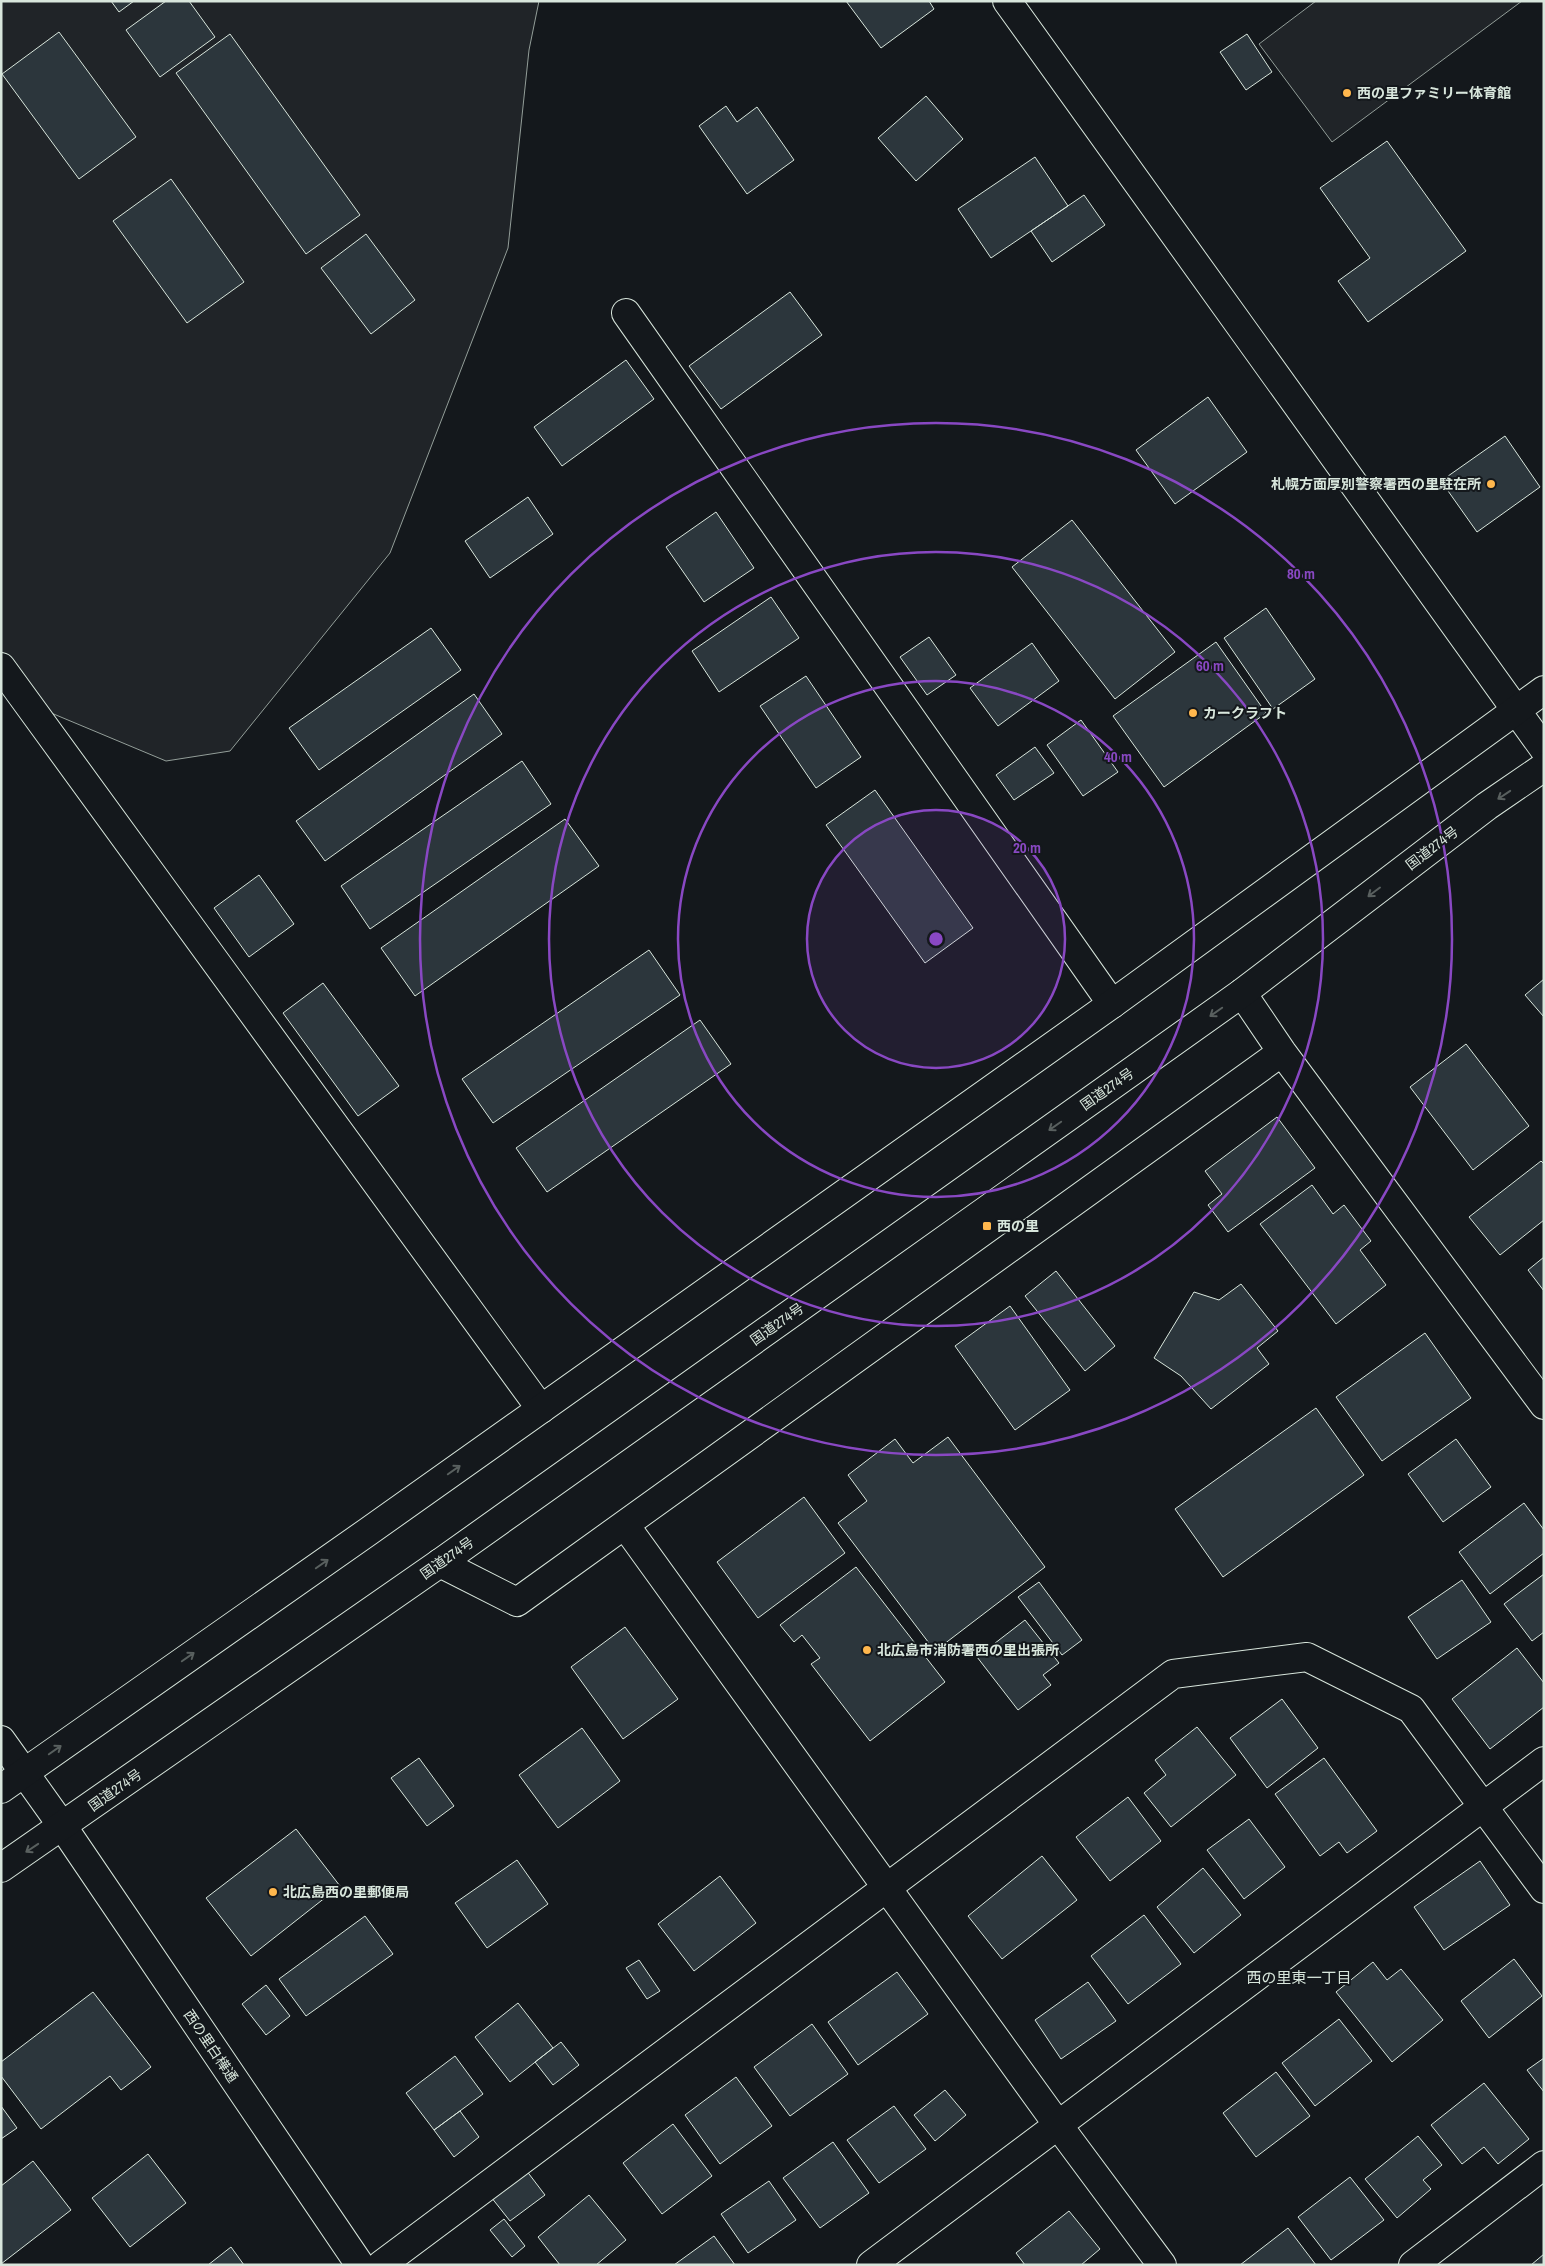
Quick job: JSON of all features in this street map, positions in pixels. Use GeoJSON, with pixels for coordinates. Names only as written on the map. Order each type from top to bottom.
{"type":"FeatureCollection","features":[{"type":"Feature","properties":{"kind":"main road"},"geometry":{"type":"LineString","coordinates":[[1007,1],[1514,711],[1544,749]]}},
{"type":"Feature","properties":{"kind":"main road"},"geometry":{"type":"LineString","coordinates":[[626,313],[1112,1004]]}},
{"type":"Feature","properties":{"kind":"main road"},"geometry":{"type":"LineString","coordinates":[[1,667],[541,1409]]}},
{"type":"Feature","properties":{"kind":"main road"},"geometry":{"type":"LineString","coordinates":[[1,1789],[1112,1004],[1544,690]]}},
{"type":"Feature","properties":{"kind":"main road","name":"国道274号"},"geometry":{"type":"LineString","coordinates":[[1,1868],[440,1563],[1242,993],[1487,806],[1544,767]]}},
{"type":"Feature","properties":{"kind":"main road"},"geometry":{"type":"LineString","coordinates":[[1242,993],[1282,1052],[1544,1405]]}},
{"type":"Feature","properties":{"kind":"main road"},"geometry":{"type":"LineString","coordinates":[[440,1563],[517,1602],[1282,1052]]}},
{"type":"Feature","properties":{"kind":"main road"},"geometry":{"type":"LineString","coordinates":[[625,1525],[1058,2125],[1162,2265]]}},
{"type":"Feature","properties":{"kind":"main road"},"geometry":{"type":"LineString","coordinates":[[381,2265],[1173,1674],[1307,1657],[1411,1709],[1544,1889]]}},
{"type":"Feature","properties":{"kind":"main road","name":"西の里白樺通"},"geometry":{"type":"LineString","coordinates":[[1,1740],[63,1826],[360,2265]]}},
{"type":"Feature","properties":{"kind":"main road"},"geometry":{"type":"LineString","coordinates":[[871,2265],[1544,1761]]}},
{"type":"Feature","properties":{"kind":"main road"},"geometry":{"type":"LineString","coordinates":[[1413,2265],[1544,2165]]}},
{"type":"Feature","properties":{"kind":"shaded area"},"geometry":{"type":"Polygon","coordinates":[[[1,1],[539,1],[529,50],[508,248],[390,553],[230,751],[166,761],[1,692],[1,1]]]}},
{"type":"Feature","properties":{"kind":"shaded area","name":"西の里ファミリー体育館"},"geometry":{"type":"Polygon","coordinates":[[[1316,1],[1522,1],[1332,142],[1259,44],[1316,1]]]}},
{"type":"Feature","properties":{"kind":"building"},"geometry":{"type":"Polygon","coordinates":[[[111,1],[134,1],[119,12],[111,1]]]}},
{"type":"Feature","properties":{"kind":"building"},"geometry":{"type":"Polygon","coordinates":[[[166,1],[189,1],[215,37],[160,77],[126,30],[166,1]]]}},
{"type":"Feature","properties":{"kind":"building"},"geometry":{"type":"Polygon","coordinates":[[[846,1],[929,1],[934,9],[881,48],[846,1]]]}},
{"type":"Feature","properties":{"kind":"building"},"geometry":{"type":"Polygon","coordinates":[[[59,32],[136,137],[79,179],[2,74],[59,32]]]}},
{"type":"Feature","properties":{"kind":"building"},"geometry":{"type":"Polygon","coordinates":[[[230,34],[360,215],[306,254],[176,73],[230,34]]]}},
{"type":"Feature","properties":{"kind":"building"},"geometry":{"type":"Polygon","coordinates":[[[1247,34],[1272,72],[1246,90],[1220,52],[1247,34]]]}},
{"type":"Feature","properties":{"kind":"building"},"geometry":{"type":"Polygon","coordinates":[[[926,96],[963,139],[916,181],[878,138],[926,96]]]}},
{"type":"Feature","properties":{"kind":"building"},"geometry":{"type":"Polygon","coordinates":[[[726,106],[737,122],[757,107],[794,160],[747,194],[699,126],[726,106]]]}},
{"type":"Feature","properties":{"kind":"building"},"geometry":{"type":"Polygon","coordinates":[[[1387,141],[1466,251],[1368,322],[1338,281],[1370,258],[1320,188],[1387,141]]]}},
{"type":"Feature","properties":{"kind":"building"},"geometry":{"type":"Polygon","coordinates":[[[1035,157],[1068,206],[991,258],[958,209],[1035,157]]]}},
{"type":"Feature","properties":{"kind":"building"},"geometry":{"type":"Polygon","coordinates":[[[171,179],[244,282],[187,323],[113,221],[171,179]]]}},
{"type":"Feature","properties":{"kind":"building"},"geometry":{"type":"Polygon","coordinates":[[[1084,195],[1105,225],[1052,262],[1031,231],[1084,195]]]}},
{"type":"Feature","properties":{"kind":"building"},"geometry":{"type":"Polygon","coordinates":[[[366,234],[415,300],[371,334],[321,268],[366,234]]]}},
{"type":"Feature","properties":{"kind":"building"},"geometry":{"type":"Polygon","coordinates":[[[790,292],[822,335],[721,409],[689,366],[790,292]]]}},
{"type":"Feature","properties":{"kind":"building"},"geometry":{"type":"Polygon","coordinates":[[[626,360],[654,399],[562,466],[534,427],[626,360]]]}},
{"type":"Feature","properties":{"kind":"building"},"geometry":{"type":"Polygon","coordinates":[[[1208,397],[1247,452],[1175,504],[1136,450],[1208,397]]]}},
{"type":"Feature","properties":{"kind":"building","name":"札幌方面厚別警察署西の里駐在所"},"geometry":{"type":"Polygon","coordinates":[[[1505,436],[1540,487],[1477,532],[1441,481],[1505,436]]]}},
{"type":"Feature","properties":{"kind":"building"},"geometry":{"type":"Polygon","coordinates":[[[528,497],[553,534],[490,578],[465,541],[528,497]]]}},
{"type":"Feature","properties":{"kind":"building"},"geometry":{"type":"Polygon","coordinates":[[[716,512],[754,568],[704,602],[666,547],[716,512]]]}},
{"type":"Feature","properties":{"kind":"building"},"geometry":{"type":"Polygon","coordinates":[[[1072,520],[1175,652],[1115,699],[1012,567],[1072,520]]]}},
{"type":"Feature","properties":{"kind":"building"},"geometry":{"type":"Polygon","coordinates":[[[771,597],[799,638],[719,692],[692,651],[771,597]]]}},
{"type":"Feature","properties":{"kind":"building"},"geometry":{"type":"Polygon","coordinates":[[[1266,608],[1315,679],[1273,709],[1224,638],[1266,608]]]}},
{"type":"Feature","properties":{"kind":"building"},"geometry":{"type":"Polygon","coordinates":[[[431,628],[461,670],[319,770],[289,728],[431,628]]]}},
{"type":"Feature","properties":{"kind":"building"},"geometry":{"type":"Polygon","coordinates":[[[929,637],[956,675],[927,695],[900,657],[929,637]]]}},
{"type":"Feature","properties":{"kind":"building"},"geometry":{"type":"Polygon","coordinates":[[[1216,642],[1266,713],[1164,787],[1113,716],[1216,642]]]}},
{"type":"Feature","properties":{"kind":"building"},"geometry":{"type":"Polygon","coordinates":[[[1032,643],[1059,681],[998,726],[970,688],[1032,643]]]}},
{"type":"Feature","properties":{"kind":"building"},"geometry":{"type":"Polygon","coordinates":[[[806,676],[861,757],[816,788],[760,706],[806,676]]]}},
{"type":"Feature","properties":{"kind":"building"},"geometry":{"type":"Polygon","coordinates":[[[474,694],[502,734],[325,861],[296,821],[474,694]]]}},
{"type":"Feature","properties":{"kind":"building"},"geometry":{"type":"Polygon","coordinates":[[[1081,720],[1118,772],[1083,796],[1047,745],[1081,720]]]}},
{"type":"Feature","properties":{"kind":"building"},"geometry":{"type":"Polygon","coordinates":[[[1035,747],[1054,773],[1014,800],[996,775],[1035,747]]]}},
{"type":"Feature","properties":{"kind":"building"},"geometry":{"type":"Polygon","coordinates":[[[522,761],[551,804],[370,929],[341,886],[522,761]]]}},
{"type":"Feature","properties":{"kind":"building"},"geometry":{"type":"Polygon","coordinates":[[[875,790],[973,928],[925,963],[826,825],[875,790]]]}},
{"type":"Feature","properties":{"kind":"building"},"geometry":{"type":"Polygon","coordinates":[[[565,819],[599,866],[415,996],[381,948],[565,819]]]}},
{"type":"Feature","properties":{"kind":"building"},"geometry":{"type":"Polygon","coordinates":[[[259,875],[294,924],[249,957],[214,908],[259,875]]]}},
{"type":"Feature","properties":{"kind":"building"},"geometry":{"type":"Polygon","coordinates":[[[649,950],[680,995],[493,1123],[462,1079],[649,950]]]}},
{"type":"Feature","properties":{"kind":"building"},"geometry":{"type":"Polygon","coordinates":[[[1544,979],[1544,1017],[1525,995],[1544,979]]]}},
{"type":"Feature","properties":{"kind":"building"},"geometry":{"type":"Polygon","coordinates":[[[323,983],[399,1086],[358,1116],[283,1013],[323,983]]]}},
{"type":"Feature","properties":{"kind":"building"},"geometry":{"type":"Polygon","coordinates":[[[700,1020],[731,1064],[547,1192],[516,1148],[700,1020]]]}},
{"type":"Feature","properties":{"kind":"building"},"geometry":{"type":"Polygon","coordinates":[[[1466,1044],[1529,1126],[1473,1170],[1410,1087],[1466,1044]]]}},
{"type":"Feature","properties":{"kind":"building"},"geometry":{"type":"Polygon","coordinates":[[[1277,1117],[1315,1168],[1228,1232],[1208,1205],[1222,1194],[1205,1171],[1277,1117]]]}},
{"type":"Feature","properties":{"kind":"building"},"geometry":{"type":"Polygon","coordinates":[[[1541,1161],[1544,1164],[1544,1220],[1500,1255],[1469,1217],[1541,1161]]]}},
{"type":"Feature","properties":{"kind":"building"},"geometry":{"type":"Polygon","coordinates":[[[1312,1185],[1333,1214],[1344,1205],[1371,1241],[1360,1250],[1386,1285],[1336,1324],[1260,1224],[1312,1185]]]}},
{"type":"Feature","properties":{"kind":"building"},"geometry":{"type":"Polygon","coordinates":[[[1544,1257],[1544,1291],[1528,1270],[1544,1257]]]}},
{"type":"Feature","properties":{"kind":"building"},"geometry":{"type":"Polygon","coordinates":[[[1056,1271],[1115,1346],[1085,1371],[1025,1296],[1056,1271]]]}},
{"type":"Feature","properties":{"kind":"building"},"geometry":{"type":"Polygon","coordinates":[[[1241,1284],[1278,1331],[1257,1348],[1269,1364],[1211,1409],[1181,1376],[1154,1358],[1194,1292],[1219,1300],[1241,1284]]]}},
{"type":"Feature","properties":{"kind":"building"},"geometry":{"type":"Polygon","coordinates":[[[1010,1306],[1070,1390],[1015,1430],[955,1346],[1010,1306]]]}},
{"type":"Feature","properties":{"kind":"building"},"geometry":{"type":"Polygon","coordinates":[[[1425,1333],[1471,1398],[1382,1461],[1336,1397],[1425,1333]]]}},
{"type":"Feature","properties":{"kind":"building"},"geometry":{"type":"Polygon","coordinates":[[[1316,1408],[1364,1475],[1223,1577],[1175,1509],[1316,1408]]]}},
{"type":"Feature","properties":{"kind":"building"},"geometry":{"type":"Polygon","coordinates":[[[948,1437],[1045,1567],[935,1651],[838,1523],[867,1501],[848,1475],[895,1439],[913,1463],[948,1437]]]}},
{"type":"Feature","properties":{"kind":"building"},"geometry":{"type":"Polygon","coordinates":[[[1456,1439],[1491,1487],[1443,1522],[1408,1474],[1456,1439]]]}},
{"type":"Feature","properties":{"kind":"building"},"geometry":{"type":"Polygon","coordinates":[[[804,1497],[845,1553],[758,1618],[717,1562],[804,1497]]]}},
{"type":"Feature","properties":{"kind":"building"},"geometry":{"type":"Polygon","coordinates":[[[1524,1503],[1544,1530],[1544,1553],[1490,1594],[1459,1552],[1524,1503]]]}},
{"type":"Feature","properties":{"kind":"building","name":"北広島市消防署西の里出張所"},"geometry":{"type":"Polygon","coordinates":[[[856,1567],[945,1682],[870,1741],[811,1664],[820,1658],[802,1635],[794,1642],[780,1625],[856,1567]]]}},
{"type":"Feature","properties":{"kind":"building"},"geometry":{"type":"Polygon","coordinates":[[[1544,1574],[1544,1632],[1532,1641],[1504,1604],[1544,1574]]]}},
{"type":"Feature","properties":{"kind":"building"},"geometry":{"type":"Polygon","coordinates":[[[1462,1580],[1491,1622],[1437,1659],[1408,1617],[1462,1580]]]}},
{"type":"Feature","properties":{"kind":"building"},"geometry":{"type":"Polygon","coordinates":[[[1039,1582],[1082,1640],[1062,1655],[1018,1597],[1039,1582]]]}},
{"type":"Feature","properties":{"kind":"building"},"geometry":{"type":"Polygon","coordinates":[[[1025,1620],[1059,1663],[1043,1675],[1051,1685],[1018,1710],[977,1657],[1025,1620]]]}},
{"type":"Feature","properties":{"kind":"building"},"geometry":{"type":"Polygon","coordinates":[[[625,1627],[678,1699],[623,1739],[571,1667],[625,1627]]]}},
{"type":"Feature","properties":{"kind":"building"},"geometry":{"type":"Polygon","coordinates":[[[1517,1648],[1544,1683],[1544,1707],[1490,1749],[1452,1699],[1517,1648]]]}},
{"type":"Feature","properties":{"kind":"building"},"geometry":{"type":"Polygon","coordinates":[[[1282,1699],[1318,1748],[1267,1788],[1230,1738],[1282,1699]]]}},
{"type":"Feature","properties":{"kind":"building"},"geometry":{"type":"Polygon","coordinates":[[[1197,1727],[1236,1775],[1171,1827],[1144,1793],[1166,1775],[1155,1760],[1197,1727]]]}},
{"type":"Feature","properties":{"kind":"building"},"geometry":{"type":"Polygon","coordinates":[[[582,1728],[620,1781],[558,1828],[519,1775],[582,1728]]]}},
{"type":"Feature","properties":{"kind":"building"},"geometry":{"type":"Polygon","coordinates":[[[419,1758],[454,1806],[427,1826],[391,1778],[419,1758]]]}},
{"type":"Feature","properties":{"kind":"building"},"geometry":{"type":"Polygon","coordinates":[[[1324,1758],[1377,1831],[1347,1853],[1339,1842],[1320,1856],[1275,1794],[1324,1758]]]}},
{"type":"Feature","properties":{"kind":"building"},"geometry":{"type":"Polygon","coordinates":[[[1128,1797],[1161,1841],[1110,1881],[1076,1837],[1128,1797]]]}},
{"type":"Feature","properties":{"kind":"building"},"geometry":{"type":"Polygon","coordinates":[[[1249,1819],[1285,1867],[1244,1899],[1207,1850],[1249,1819]]]}},
{"type":"Feature","properties":{"kind":"building","name":"北広島西の里郵便局"},"geometry":{"type":"Polygon","coordinates":[[[296,1829],[340,1886],[251,1956],[206,1898],[296,1829]]]}},
{"type":"Feature","properties":{"kind":"building"},"geometry":{"type":"Polygon","coordinates":[[[1042,1856],[1077,1900],[1002,1959],[968,1916],[1042,1856]]]}},
{"type":"Feature","properties":{"kind":"building"},"geometry":{"type":"Polygon","coordinates":[[[517,1860],[548,1904],[487,1948],[455,1903],[517,1860]]]}},
{"type":"Feature","properties":{"kind":"building"},"geometry":{"type":"Polygon","coordinates":[[[1480,1861],[1510,1905],[1444,1950],[1414,1907],[1480,1861]]]}},
{"type":"Feature","properties":{"kind":"building"},"geometry":{"type":"Polygon","coordinates":[[[1203,1868],[1241,1915],[1194,1953],[1157,1907],[1203,1868]]]}},
{"type":"Feature","properties":{"kind":"building"},"geometry":{"type":"Polygon","coordinates":[[[720,1876],[756,1923],[694,1971],[658,1924],[720,1876]]]}},
{"type":"Feature","properties":{"kind":"building"},"geometry":{"type":"Polygon","coordinates":[[[1144,1915],[1181,1964],[1128,2004],[1091,1956],[1144,1915]]]}},
{"type":"Feature","properties":{"kind":"building"},"geometry":{"type":"Polygon","coordinates":[[[365,1916],[393,1954],[306,2016],[279,1979],[365,1916]]]}},
{"type":"Feature","properties":{"kind":"building"},"geometry":{"type":"Polygon","coordinates":[[[1514,1959],[1542,1996],[1489,2038],[1461,2001],[1514,1959]]]}},
{"type":"Feature","properties":{"kind":"building"},"geometry":{"type":"Polygon","coordinates":[[[639,1960],[660,1991],[647,1999],[626,1968],[639,1960]]]}},
{"type":"Feature","properties":{"kind":"building"},"geometry":{"type":"Polygon","coordinates":[[[1373,1962],[1387,1980],[1401,1969],[1443,2020],[1392,2062],[1336,1992],[1373,1962]]]}},
{"type":"Feature","properties":{"kind":"building"},"geometry":{"type":"Polygon","coordinates":[[[897,1972],[928,2014],[858,2065],[828,2022],[897,1972]]]}},
{"type":"Feature","properties":{"kind":"building"},"geometry":{"type":"Polygon","coordinates":[[[1088,1982],[1116,2021],[1061,2059],[1035,2020],[1088,1982]]]}},
{"type":"Feature","properties":{"kind":"building"},"geometry":{"type":"Polygon","coordinates":[[[266,1985],[290,2016],[266,2035],[242,2004],[266,1985]]]}},
{"type":"Feature","properties":{"kind":"building"},"geometry":{"type":"Polygon","coordinates":[[[93,1992],[151,2067],[121,2090],[110,2076],[41,2129],[1,2076],[1,2062],[93,1992]]]}},
{"type":"Feature","properties":{"kind":"building"},"geometry":{"type":"Polygon","coordinates":[[[518,2003],[553,2048],[510,2082],[475,2037],[518,2003]]]}},
{"type":"Feature","properties":{"kind":"building"},"geometry":{"type":"Polygon","coordinates":[[[1339,2019],[1372,2061],[1315,2106],[1282,2063],[1339,2019]]]}},
{"type":"Feature","properties":{"kind":"building"},"geometry":{"type":"Polygon","coordinates":[[[812,2024],[848,2074],[790,2116],[754,2067],[812,2024]]]}},
{"type":"Feature","properties":{"kind":"building"},"geometry":{"type":"Polygon","coordinates":[[[561,2042],[579,2065],[553,2085],[535,2062],[561,2042]]]}},
{"type":"Feature","properties":{"kind":"building"},"geometry":{"type":"Polygon","coordinates":[[[455,2056],[483,2094],[434,2130],[406,2093],[455,2056]]]}},
{"type":"Feature","properties":{"kind":"building"},"geometry":{"type":"Polygon","coordinates":[[[1544,2058],[1544,2092],[1527,2070],[1544,2058]]]}},
{"type":"Feature","properties":{"kind":"building"},"geometry":{"type":"Polygon","coordinates":[[[1276,2072],[1310,2116],[1256,2157],[1223,2113],[1276,2072]]]}},
{"type":"Feature","properties":{"kind":"building"},"geometry":{"type":"Polygon","coordinates":[[[736,2077],[772,2126],[720,2164],[685,2115],[736,2077]]]}},
{"type":"Feature","properties":{"kind":"building"},"geometry":{"type":"Polygon","coordinates":[[[1484,2083],[1529,2139],[1498,2164],[1484,2147],[1462,2164],[1431,2125],[1484,2083]]]}},
{"type":"Feature","properties":{"kind":"building"},"geometry":{"type":"Polygon","coordinates":[[[945,2090],[966,2115],[935,2141],[914,2115],[945,2090]]]}},
{"type":"Feature","properties":{"kind":"building"},"geometry":{"type":"Polygon","coordinates":[[[1,2106],[17,2128],[1,2139],[1,2106]]]}},
{"type":"Feature","properties":{"kind":"building"},"geometry":{"type":"Polygon","coordinates":[[[894,2106],[926,2149],[879,2183],[847,2140],[894,2106]]]}},
{"type":"Feature","properties":{"kind":"building"},"geometry":{"type":"Polygon","coordinates":[[[460,2111],[479,2137],[454,2157],[434,2130],[460,2111]]]}},
{"type":"Feature","properties":{"kind":"building"},"geometry":{"type":"Polygon","coordinates":[[[673,2124],[712,2176],[662,2214],[623,2163],[673,2124]]]}},
{"type":"Feature","properties":{"kind":"building"},"geometry":{"type":"Polygon","coordinates":[[[1418,2136],[1442,2165],[1423,2180],[1431,2189],[1397,2218],[1365,2179],[1418,2136]]]}},
{"type":"Feature","properties":{"kind":"building"},"geometry":{"type":"Polygon","coordinates":[[[833,2142],[869,2193],[820,2228],[783,2178],[833,2142]]]}},
{"type":"Feature","properties":{"kind":"building"},"geometry":{"type":"Polygon","coordinates":[[[148,2154],[186,2203],[130,2247],[92,2198],[148,2154]]]}},
{"type":"Feature","properties":{"kind":"building"},"geometry":{"type":"Polygon","coordinates":[[[33,2161],[71,2210],[1,2264],[1,2186],[33,2161]]]}},
{"type":"Feature","properties":{"kind":"building"},"geometry":{"type":"Polygon","coordinates":[[[526,2170],[545,2195],[510,2221],[491,2197],[526,2170]]]}},
{"type":"Feature","properties":{"kind":"building"},"geometry":{"type":"Polygon","coordinates":[[[1350,2177],[1384,2220],[1331,2260],[1298,2217],[1350,2177]]]}},
{"type":"Feature","properties":{"kind":"building"},"geometry":{"type":"Polygon","coordinates":[[[769,2181],[796,2220],[748,2253],[721,2214],[769,2181]]]}},
{"type":"Feature","properties":{"kind":"building"},"geometry":{"type":"Polygon","coordinates":[[[589,2195],[626,2240],[596,2265],[560,2265],[538,2237],[589,2195]]]}},
{"type":"Feature","properties":{"kind":"building"},"geometry":{"type":"Polygon","coordinates":[[[1069,2211],[1100,2249],[1081,2265],[1025,2265],[1016,2253],[1069,2211]]]}},
{"type":"Feature","properties":{"kind":"building"},"geometry":{"type":"Polygon","coordinates":[[[504,2219],[525,2246],[512,2257],[490,2230],[504,2219]]]}},
{"type":"Feature","properties":{"kind":"building"},"geometry":{"type":"Polygon","coordinates":[[[1288,2228],[1316,2265],[1240,2265],[1288,2228]]]}},
{"type":"Feature","properties":{"kind":"building"},"geometry":{"type":"Polygon","coordinates":[[[714,2236],[735,2265],[674,2265],[714,2236]]]}},
{"type":"Feature","properties":{"kind":"building"},"geometry":{"type":"Polygon","coordinates":[[[231,2247],[244,2265],[208,2265],[231,2247]]]}},
{"type":"Feature","properties":{"kind":"building"},"geometry":{"type":"Polygon","coordinates":[[[1544,2254],[1544,2265],[1531,2265],[1544,2254]]]}},
{"type":"Feature","properties":{"kind":"place","name":"西の里ファミリー体育館"},"geometry":{"type":"Point","coordinates":[1347,93]}},
{"type":"Feature","properties":{"kind":"place","name":"札幌方面厚別警察署西の里駐在所"},"geometry":{"type":"Point","coordinates":[1491,484]}},
{"type":"Feature","properties":{"kind":"place","name":"カークラフト"},"geometry":{"type":"Point","coordinates":[1193,713]}},
{"type":"Feature","properties":{"kind":"place","name":"西の里"},"geometry":{"type":"Point","coordinates":[987,1226]}},
{"type":"Feature","properties":{"kind":"place","name":"北広島市消防署西の里出張所"},"geometry":{"type":"Point","coordinates":[867,1650]}},
{"type":"Feature","properties":{"kind":"place","name":"北広島西の里郵便局"},"geometry":{"type":"Point","coordinates":[273,1892]}},
{"type":"Feature","properties":{"kind":"district","name":"西の里東一丁目"},"geometry":{"type":"Point","coordinates":[1299,1977]}}]}
